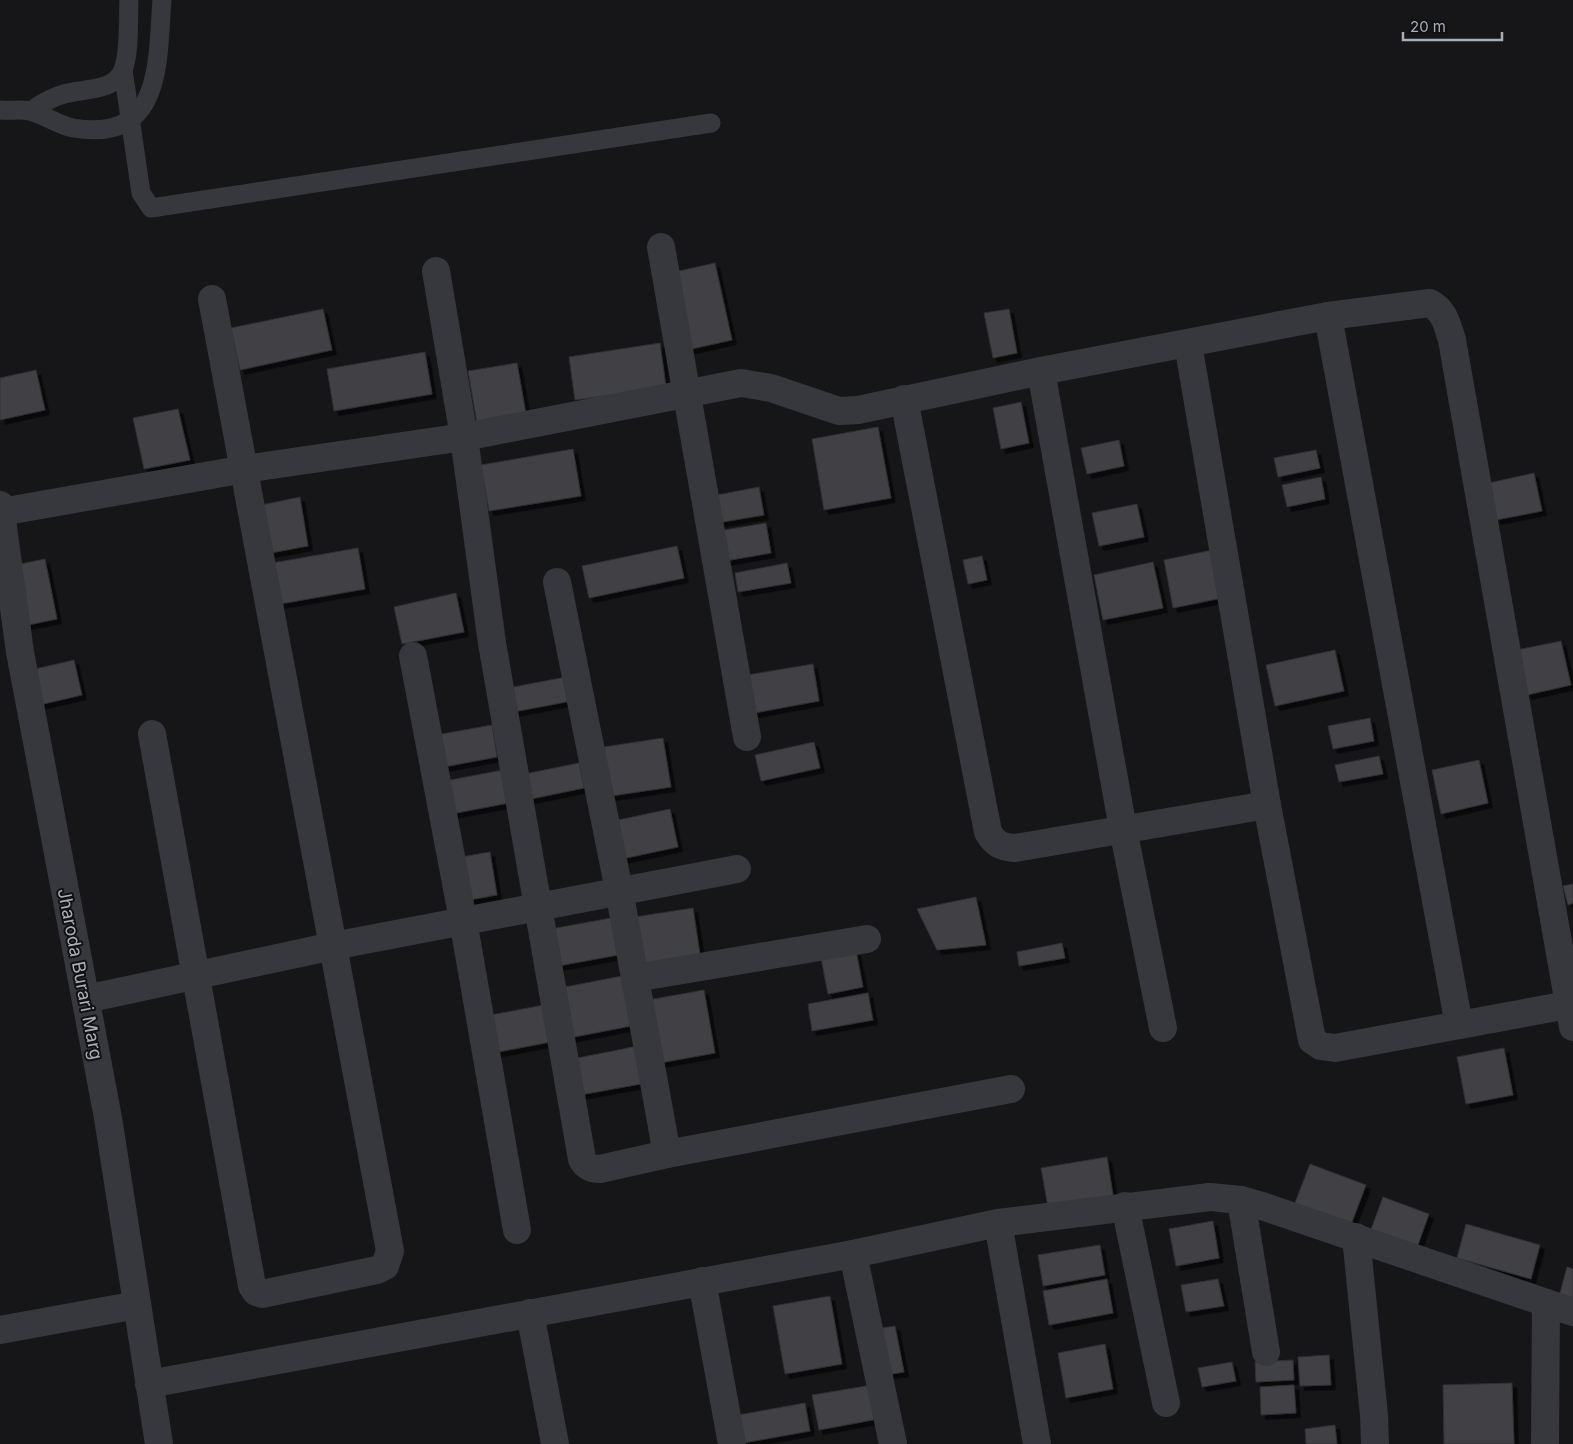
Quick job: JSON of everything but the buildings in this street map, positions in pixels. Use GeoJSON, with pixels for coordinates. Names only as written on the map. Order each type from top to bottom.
{"type":"FeatureCollection","features":[{"type":"Feature","properties":{"kind":"street"},"geometry":{"type":"LineString","coordinates":[[661,247],[747,737]]}},
{"type":"Feature","properties":{"kind":"street"},"geometry":{"type":"LineString","coordinates":[[436,271],[464,437],[492,643],[582,1159],[586,1165],[600,1170],[667,1154],[1011,1089]]}},
{"type":"Feature","properties":{"kind":"street"},"geometry":{"type":"LineString","coordinates":[[152,734],[252,1286],[256,1292],[262,1294],[377,1270],[385,1266],[390,1251],[212,299]]}},
{"type":"Feature","properties":{"kind":"street"},"geometry":{"type":"LineString","coordinates":[[0,508],[464,437],[741,383],[771,388],[839,411],[858,410],[1042,371],[1328,316],[1430,302],[1440,308],[1445,317],[1452,340],[1572,1012],[1459,1024],[1335,1048],[1321,1046],[1312,1040],[1267,805],[1188,344]]}},
{"type":"Feature","properties":{"kind":"street"},"geometry":{"type":"LineString","coordinates":[[1328,316],[1459,1024]]}},
{"type":"Feature","properties":{"kind":"street"},"geometry":{"type":"LineString","coordinates":[[1042,371],[1123,829],[1163,1028]]}},
{"type":"Feature","properties":{"kind":"street"},"geometry":{"type":"LineString","coordinates":[[904,399],[988,832],[993,841],[1002,847],[1015,848],[1267,805]]}},
{"type":"Feature","properties":{"kind":"street","name":"Jharoda Burari Marg"},"geometry":{"type":"LineString","coordinates":[[0,508],[22,662],[108,1118],[159,1444]]}},
{"type":"Feature","properties":{"kind":"street"},"geometry":{"type":"LineString","coordinates":[[557,582],[619,890],[667,1154]]}},
{"type":"Feature","properties":{"kind":"street"},"geometry":{"type":"LineString","coordinates":[[413,656],[463,920],[517,1230]]}},
{"type":"Feature","properties":{"kind":"street"},"geometry":{"type":"LineString","coordinates":[[86,999],[463,920],[737,869]]}},
{"type":"Feature","properties":{"kind":"street"},"geometry":{"type":"LineString","coordinates":[[635,978],[867,939]]}},
{"type":"Feature","properties":{"kind":"street"},"geometry":{"type":"LineString","coordinates":[[149,1384],[853,1254],[998,1223],[1210,1196],[1241,1200],[1356,1236],[1573,1312]]}},
{"type":"Feature","properties":{"kind":"street"},"geometry":{"type":"LineString","coordinates":[[1241,1200],[1266,1352]]}},
{"type":"Feature","properties":{"kind":"street"},"geometry":{"type":"LineString","coordinates":[[1124,1206],[1166,1403]]}},
{"type":"Feature","properties":{"kind":"street"},"geometry":{"type":"LineString","coordinates":[[998,1223],[1038,1444]]}},
{"type":"Feature","properties":{"kind":"street"},"geometry":{"type":"LineString","coordinates":[[1356,1236],[1374,1414],[1375,1444]]}},
{"type":"Feature","properties":{"kind":"street"},"geometry":{"type":"LineString","coordinates":[[853,1254],[893,1444]]}},
{"type":"Feature","properties":{"kind":"street"},"geometry":{"type":"LineString","coordinates":[[702,1282],[732,1444]]}},
{"type":"Feature","properties":{"kind":"street"},"geometry":{"type":"LineString","coordinates":[[1545,1444],[1546,1303]]}},
{"type":"Feature","properties":{"kind":"street"},"geometry":{"type":"LineString","coordinates":[[0,1330],[137,1305]]}},
{"type":"Feature","properties":{"kind":"street"},"geometry":{"type":"LineString","coordinates":[[530,1313],[555,1444]]}},
{"type":"Feature","properties":{"kind":"lane"},"geometry":{"type":"LineString","coordinates":[[129,0],[123,70],[141,193],[151,208],[711,123]]}},
{"type":"Feature","properties":{"kind":"lane"},"geometry":{"type":"LineString","coordinates":[[0,110],[30,111],[72,128],[99,130],[122,125],[131,119],[145,104],[154,85],[162,0]]}},
{"type":"Feature","properties":{"kind":"lane"},"geometry":{"type":"LineString","coordinates":[[30,111],[58,95],[105,87],[115,81],[123,70]]}}]}
